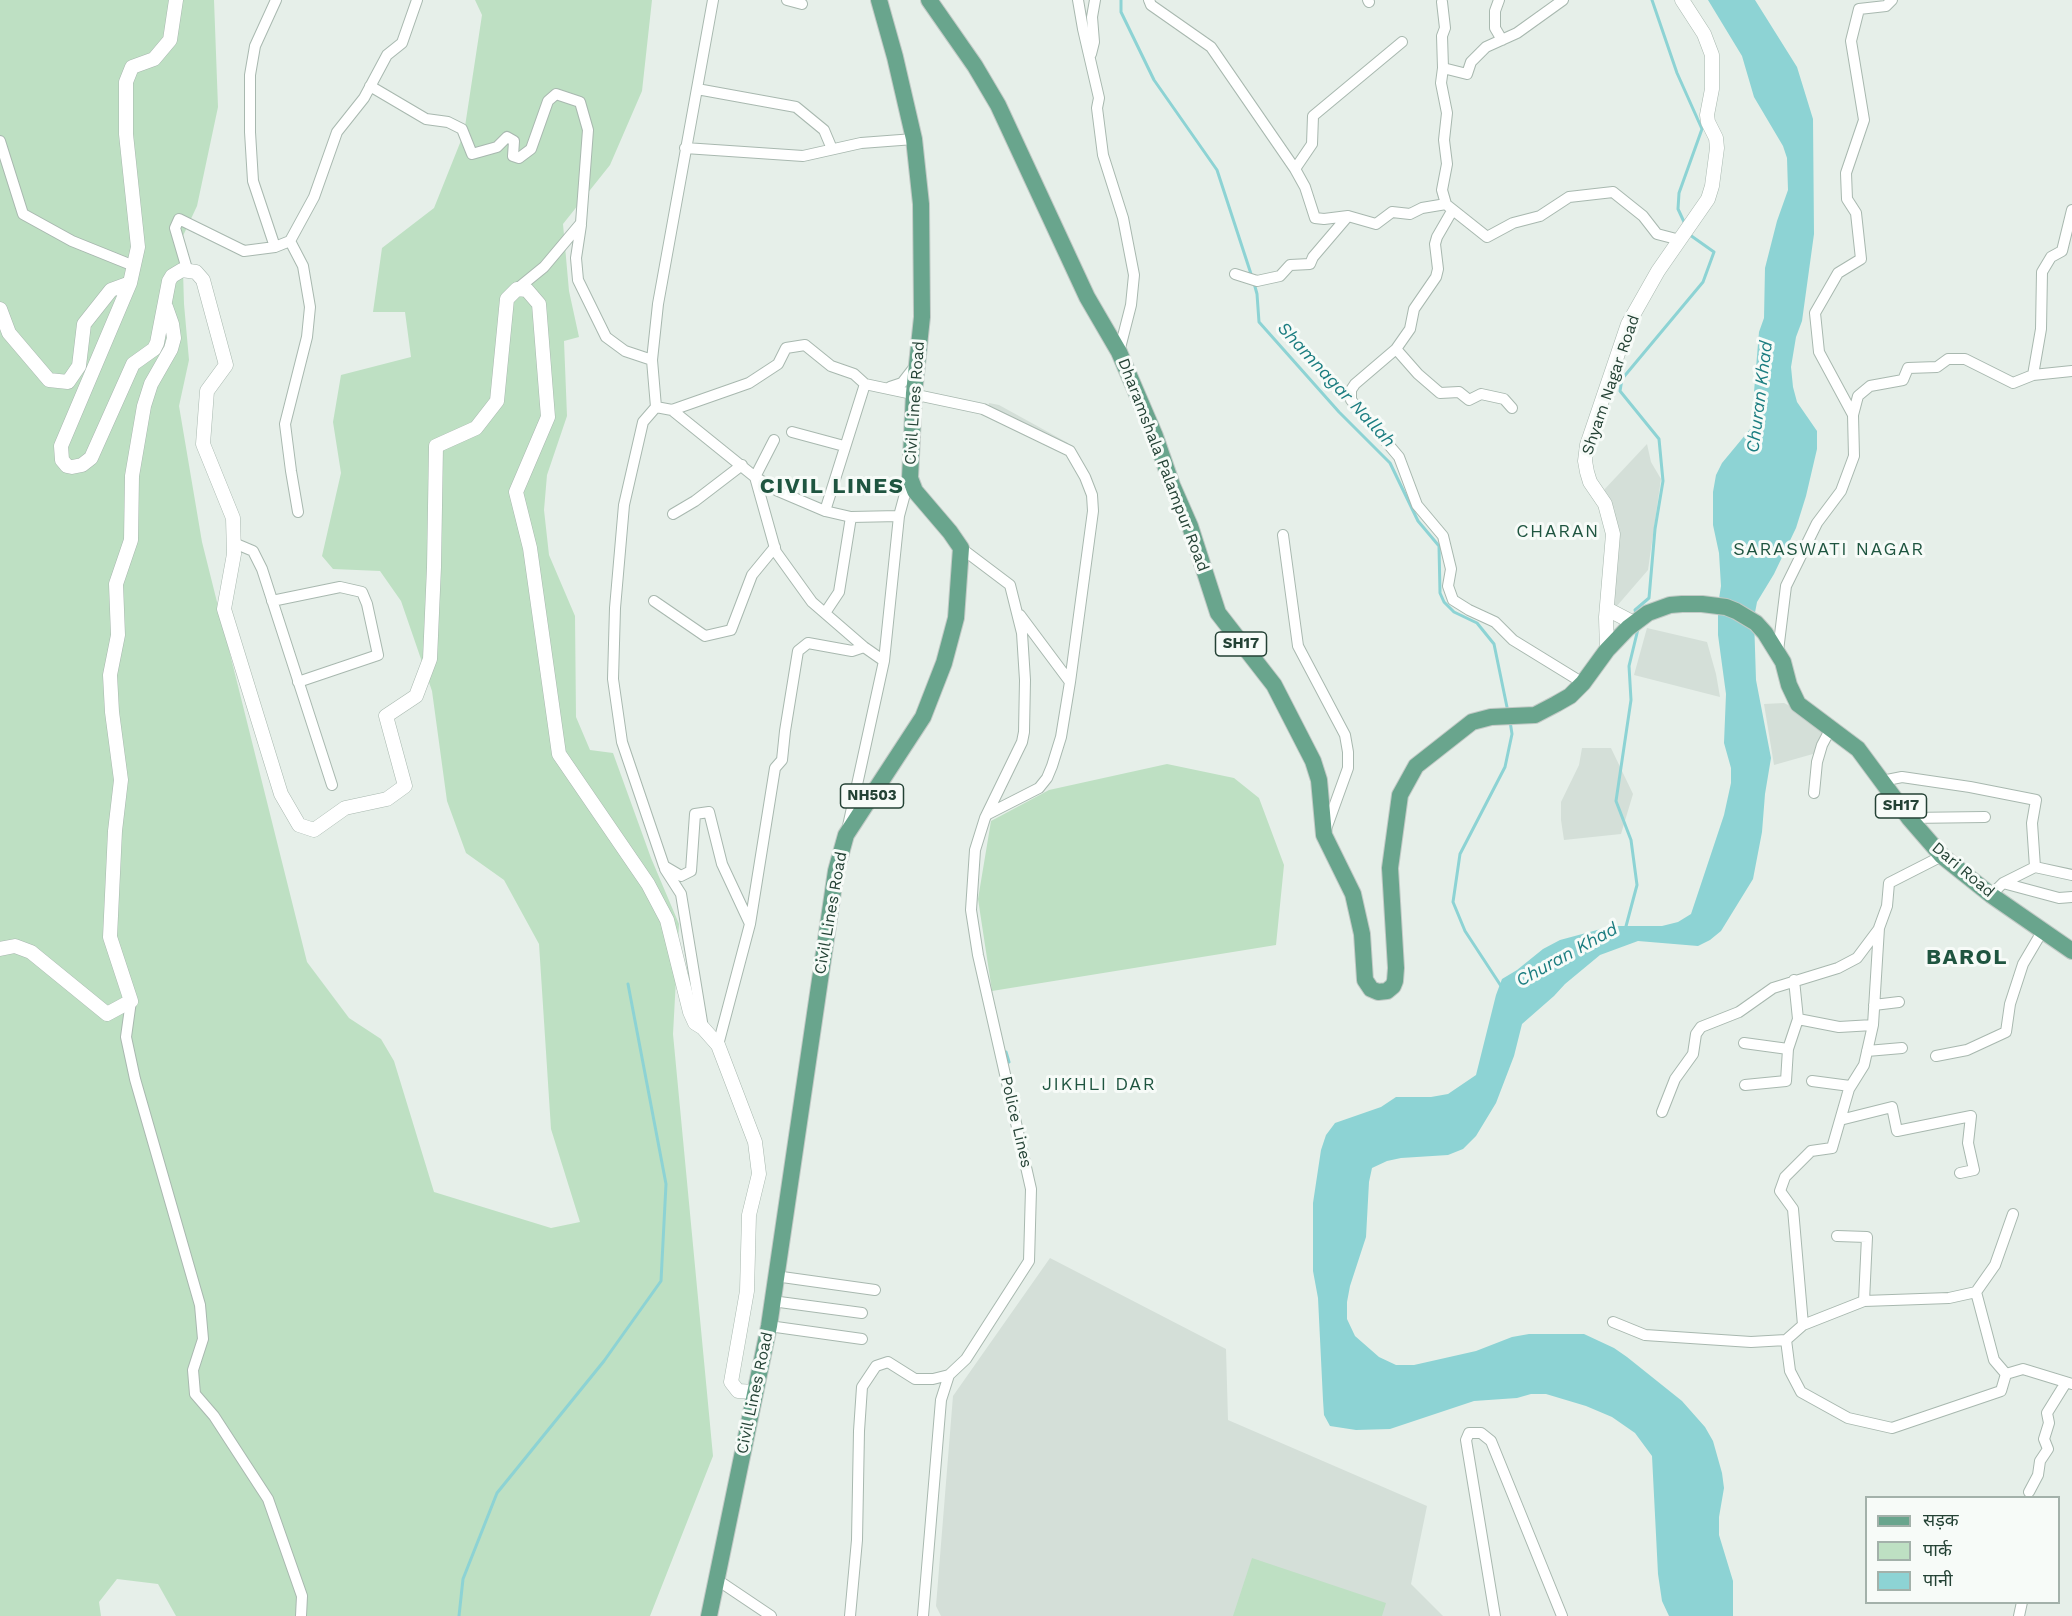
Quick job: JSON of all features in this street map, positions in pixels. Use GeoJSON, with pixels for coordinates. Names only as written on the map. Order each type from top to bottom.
{"type":"FeatureCollection","features":[{"type":"Feature","properties":{"kind":"main road","name":"Civil Lines Road"},"geometry":{"type":"LineString","coordinates":[[709,1616],[769,1326],[836,871],[846,835],[923,717],[944,663],[956,618],[961,548],[950,531],[915,491],[910,478],[914,393],[922,317],[921,204],[914,139],[879,0]]}},
{"type":"Feature","properties":{"kind":"main road","name":"Dharamshala Palampur Road"},"geometry":{"type":"LineString","coordinates":[[929,0],[975,66],[998,105],[1087,297],[1119,352],[1190,526],[1218,613],[1274,685],[1314,761],[1319,780],[1324,835],[1353,894],[1362,934],[1366,984],[1374,991],[1387,991],[1393,986],[1396,968],[1390,868],[1402,788],[1416,766],[1466,726],[1480,719],[1535,715],[1570,696],[1583,683],[1607,650],[1648,612],[1670,605],[1716,605],[1736,610],[1756,623],[1765,633]]}},
{"type":"Feature","properties":{"kind":"main road","name":"Dari Road"},"geometry":{"type":"LineString","coordinates":[[1765,633],[1778,651],[1798,704],[1858,749],[1909,818],[1942,856],[1990,894],[2072,951]]}},
{"type":"Feature","properties":{"kind":"street"},"geometry":{"type":"LineString","coordinates":[[177,0],[170,40],[154,59],[132,67],[126,82],[126,134],[138,247],[130,283],[61,446],[62,460],[67,466],[72,467],[82,465],[93,454],[136,360],[156,346],[166,307],[169,281],[177,272],[187,269],[196,272],[203,279],[226,364],[207,391],[203,444],[233,518],[234,554],[224,609],[281,794],[299,825],[314,830],[345,808],[387,799],[405,786],[386,716],[416,696],[430,659],[435,567],[436,446],[476,428],[497,401],[507,299],[544,267],[581,223]]}},
{"type":"Feature","properties":{"kind":"street"},"geometry":{"type":"LineString","coordinates":[[275,247],[253,182],[250,75],[255,46],[276,0]]}},
{"type":"Feature","properties":{"kind":"street"},"geometry":{"type":"LineString","coordinates":[[187,269],[175,228],[179,219],[243,251],[275,247],[290,241],[314,197],[337,132],[363,98],[387,55],[402,42],[417,0]]}},
{"type":"Feature","properties":{"kind":"street"},"geometry":{"type":"LineString","coordinates":[[702,1028],[681,894],[664,866],[622,742],[613,679],[615,608],[624,505],[643,422],[656,407],[652,360],[658,304],[713,0]]}},
{"type":"Feature","properties":{"kind":"street"},"geometry":{"type":"LineString","coordinates":[[787,0],[802,4]]}},
{"type":"Feature","properties":{"kind":"street"},"geometry":{"type":"LineString","coordinates":[[1078,0],[1099,98],[1097,108],[1102,155],[1123,218],[1134,275],[1131,305],[1119,352]]}},
{"type":"Feature","properties":{"kind":"street"},"geometry":{"type":"LineString","coordinates":[[1090,57],[1094,42],[1092,17],[1095,0]]}},
{"type":"Feature","properties":{"kind":"street"},"geometry":{"type":"LineString","coordinates":[[1149,0],[1151,5],[1210,47],[1295,169],[1305,187],[1316,218],[1348,216],[1376,224],[1392,212],[1410,214],[1422,208],[1449,207]]}},
{"type":"Feature","properties":{"kind":"street"},"geometry":{"type":"LineString","coordinates":[[1499,0],[1495,11],[1495,28],[1502,40]]}},
{"type":"Feature","properties":{"kind":"street"},"geometry":{"type":"LineString","coordinates":[[1443,68],[1467,74],[1471,62],[1486,47],[1518,33],[1563,0]]}},
{"type":"Feature","properties":{"kind":"street","name":"Shyam Nagar Road"},"geometry":{"type":"LineString","coordinates":[[1607,650],[1607,609],[1613,534],[1605,504],[1590,482],[1587,472],[1585,461],[1587,445],[1628,324],[1658,271],[1708,199],[1717,148],[1716,138],[1707,115],[1712,89],[1712,55],[1704,34],[1683,0]]}},
{"type":"Feature","properties":{"kind":"street"},"geometry":{"type":"LineString","coordinates":[[1853,415],[1819,352],[1815,313],[1839,273],[1861,259],[1856,213],[1847,199],[1846,173],[1864,120],[1851,41],[1859,9],[1886,6],[1892,0]]}},
{"type":"Feature","properties":{"kind":"street"},"geometry":{"type":"LineString","coordinates":[[1442,2],[1445,27],[1442,36],[1441,83],[1447,113],[1444,140],[1447,164],[1442,190],[1449,207],[1487,237],[1513,223],[1540,216],[1569,197],[1613,192],[1643,216],[1657,234],[1680,240]]}},
{"type":"Feature","properties":{"kind":"street"},"geometry":{"type":"LineString","coordinates":[[1295,169],[1312,144],[1312,116],[1402,42]]}},
{"type":"Feature","properties":{"kind":"street"},"geometry":{"type":"LineString","coordinates":[[370,86],[426,119],[448,122],[462,129],[472,154],[497,147],[507,137],[514,141],[513,156],[519,158],[531,150],[548,101],[556,94],[580,102],[588,130],[576,258],[578,280],[606,337],[625,351],[652,360]]}},
{"type":"Feature","properties":{"kind":"street"},"geometry":{"type":"LineString","coordinates":[[697,89],[796,107],[824,130],[832,149]]}},
{"type":"Feature","properties":{"kind":"street"},"geometry":{"type":"LineString","coordinates":[[685,148],[802,156],[861,143],[914,139]]}},
{"type":"Feature","properties":{"kind":"street"},"geometry":{"type":"LineString","coordinates":[[0,141],[23,214],[72,242],[134,266]]}},
{"type":"Feature","properties":{"kind":"street"},"geometry":{"type":"LineString","coordinates":[[1449,207],[1435,244],[1438,268],[1436,277],[1413,309],[1410,329],[1396,349],[1355,384],[1350,395],[1351,400],[1399,457],[1417,505],[1443,536],[1451,569],[1449,586],[1453,600],[1495,622],[1513,640],[1583,683]]}},
{"type":"Feature","properties":{"kind":"street"},"geometry":{"type":"LineString","coordinates":[[2033,375],[2042,329],[2042,272],[2051,257],[2062,251],[2072,210]]}},
{"type":"Feature","properties":{"kind":"street"},"geometry":{"type":"LineString","coordinates":[[1235,274],[1257,281],[1281,276],[1290,265],[1310,264],[1312,257],[1348,216]]}},
{"type":"Feature","properties":{"kind":"street"},"geometry":{"type":"LineString","coordinates":[[290,241],[303,266],[310,307],[307,337],[285,424],[298,512]]}},
{"type":"Feature","properties":{"kind":"street"},"geometry":{"type":"LineString","coordinates":[[0,309],[9,333],[49,380],[68,382],[80,366],[84,324],[111,290],[130,283]]}},
{"type":"Feature","properties":{"kind":"street"},"geometry":{"type":"LineString","coordinates":[[518,289],[527,290],[539,304],[548,417],[516,492],[530,548],[559,754],[648,884],[667,921],[690,1012],[695,1023],[718,1045],[755,1142],[759,1174],[749,1215],[747,1291],[731,1382],[738,1391],[754,1392]]}},
{"type":"Feature","properties":{"kind":"street"},"geometry":{"type":"LineString","coordinates":[[166,307],[174,338],[171,349],[151,384],[144,406],[132,476],[131,540],[116,584],[118,635],[110,675],[112,712],[121,780],[115,831],[110,937],[131,1002],[126,1037],[135,1079],[200,1305],[203,1339],[193,1370],[195,1394],[214,1416],[268,1499],[302,1596],[301,1616]]}},
{"type":"Feature","properties":{"kind":"street"},"geometry":{"type":"LineString","coordinates":[[672,410],[748,383],[778,364],[786,348],[805,345],[831,366],[854,374],[865,384],[983,409],[1070,451],[1092,495],[1093,511],[1061,737],[1047,778],[1039,788],[988,813]]}},
{"type":"Feature","properties":{"kind":"street"},"geometry":{"type":"LineString","coordinates":[[1396,349],[1418,374],[1440,393],[1459,392],[1469,400],[1481,394],[1504,399],[1512,408]]}},
{"type":"Feature","properties":{"kind":"street"},"geometry":{"type":"LineString","coordinates":[[1778,651],[1786,586],[1817,523],[1841,491],[1854,456],[1853,415],[1858,396],[1869,386],[1903,380],[1908,368],[1937,367],[1948,359],[1965,359],[2013,383],[2033,375],[2072,371]]}},
{"type":"Feature","properties":{"kind":"street"},"geometry":{"type":"LineString","coordinates":[[885,388],[902,383],[917,362]]}},
{"type":"Feature","properties":{"kind":"street"},"geometry":{"type":"LineString","coordinates":[[825,511],[865,384]]}},
{"type":"Feature","properties":{"kind":"street"},"geometry":{"type":"LineString","coordinates":[[656,407],[672,410],[755,477],[778,491],[825,511],[851,517],[899,516]]}},
{"type":"Feature","properties":{"kind":"street"},"geometry":{"type":"LineString","coordinates":[[792,432],[844,447]]}},
{"type":"Feature","properties":{"kind":"street"},"geometry":{"type":"LineString","coordinates":[[774,440],[755,477],[776,552],[812,602],[864,647],[884,661]]}},
{"type":"Feature","properties":{"kind":"street"},"geometry":{"type":"LineString","coordinates":[[673,514],[742,465]]}},
{"type":"Feature","properties":{"kind":"street"},"geometry":{"type":"LineString","coordinates":[[846,835],[884,661],[899,516],[910,478]]}},
{"type":"Feature","properties":{"kind":"street"},"geometry":{"type":"LineString","coordinates":[[825,613],[839,592],[851,517]]}},
{"type":"Feature","properties":{"kind":"street"},"geometry":{"type":"LineString","coordinates":[[1283,535],[1298,646],[1345,735],[1348,752],[1348,768],[1324,835]]}},
{"type":"Feature","properties":{"kind":"street"},"geometry":{"type":"LineString","coordinates":[[234,543],[253,551],[262,569],[332,785]]}},
{"type":"Feature","properties":{"kind":"street"},"geometry":{"type":"LineString","coordinates":[[654,601],[705,636],[731,630],[752,575],[775,547]]}},
{"type":"Feature","properties":{"kind":"street","name":"Police Lines"},"geometry":{"type":"LineString","coordinates":[[949,1375],[966,1359],[1029,1261],[1031,1189],[978,955],[971,910],[975,850],[988,813],[1022,742],[1024,732],[1025,680],[1022,633],[1010,585],[961,548]]}},
{"type":"Feature","properties":{"kind":"street"},"geometry":{"type":"LineString","coordinates":[[272,601],[340,587],[362,592],[367,604],[378,655],[298,682]]}},
{"type":"Feature","properties":{"kind":"street"},"geometry":{"type":"LineString","coordinates":[[1607,609],[1634,623]]}},
{"type":"Feature","properties":{"kind":"street"},"geometry":{"type":"LineString","coordinates":[[1016,610],[1070,682]]}},
{"type":"Feature","properties":{"kind":"street"},"geometry":{"type":"LineString","coordinates":[[718,1045],[750,924],[775,768],[782,760],[784,731],[798,651],[808,643],[852,651],[864,647]]}},
{"type":"Feature","properties":{"kind":"street"},"geometry":{"type":"LineString","coordinates":[[1814,793],[1816,762],[1830,730]]}},
{"type":"Feature","properties":{"kind":"street"},"geometry":{"type":"LineString","coordinates":[[1882,781],[1902,777],[2036,800],[2032,823],[2035,867]]}},
{"type":"Feature","properties":{"kind":"street"},"geometry":{"type":"LineString","coordinates":[[664,866],[681,876],[691,871],[695,813],[709,812],[722,864],[750,924]]}},
{"type":"Feature","properties":{"kind":"street"},"geometry":{"type":"LineString","coordinates":[[1909,818],[1985,817]]}},
{"type":"Feature","properties":{"kind":"street"},"geometry":{"type":"LineString","coordinates":[[1803,1325],[1793,1209],[1780,1191],[1785,1177],[1811,1151],[1832,1148],[1850,1086],[1864,1065],[1873,1025],[1879,928],[1887,906],[1889,883],[1942,856]]}},
{"type":"Feature","properties":{"kind":"street"},"geometry":{"type":"LineString","coordinates":[[1990,894],[2003,883],[2035,867],[2072,875]]}},
{"type":"Feature","properties":{"kind":"street"},"geometry":{"type":"LineString","coordinates":[[2003,883],[2059,898],[2072,897]]}},
{"type":"Feature","properties":{"kind":"street"},"geometry":{"type":"LineString","coordinates":[[1662,1112],[1675,1079],[1693,1054],[1696,1034],[1701,1027],[1739,1012],[1773,988],[1838,968],[1857,958],[1879,928]]}},
{"type":"Feature","properties":{"kind":"street"},"geometry":{"type":"LineString","coordinates":[[1936,1056],[1967,1050],[2006,1032],[2010,1004],[2023,964],[2043,930]]}},
{"type":"Feature","properties":{"kind":"street"},"geometry":{"type":"LineString","coordinates":[[0,949],[15,946],[31,952],[107,1014],[131,1002]]}},
{"type":"Feature","properties":{"kind":"street"},"geometry":{"type":"LineString","coordinates":[[1744,1085],[1786,1081],[1788,1049],[1798,1019],[1794,980]]}},
{"type":"Feature","properties":{"kind":"street"},"geometry":{"type":"LineString","coordinates":[[1874,1005],[1899,1002]]}},
{"type":"Feature","properties":{"kind":"street"},"geometry":{"type":"LineString","coordinates":[[1798,1019],[1839,1027],[1873,1025]]}},
{"type":"Feature","properties":{"kind":"street"},"geometry":{"type":"LineString","coordinates":[[1744,1043],[1788,1049]]}},
{"type":"Feature","properties":{"kind":"street"},"geometry":{"type":"LineString","coordinates":[[1867,1052],[1902,1048]]}},
{"type":"Feature","properties":{"kind":"street"},"geometry":{"type":"LineString","coordinates":[[1812,1081],[1850,1086]]}},
{"type":"Feature","properties":{"kind":"street"},"geometry":{"type":"LineString","coordinates":[[1840,1120],[1892,1107],[1897,1131],[1971,1116],[1968,1143],[1974,1170],[1960,1173]]}},
{"type":"Feature","properties":{"kind":"street"},"geometry":{"type":"LineString","coordinates":[[1613,1322],[1645,1335],[1751,1342],[1786,1340],[1803,1325],[1864,1301],[1949,1298],[1976,1292],[1995,1265],[2013,1214]]}},
{"type":"Feature","properties":{"kind":"street"},"geometry":{"type":"LineString","coordinates":[[1837,1236],[1867,1237],[1864,1301]]}},
{"type":"Feature","properties":{"kind":"street"},"geometry":{"type":"LineString","coordinates":[[776,1276],[875,1290]]}},
{"type":"Feature","properties":{"kind":"street"},"geometry":{"type":"LineString","coordinates":[[1976,1292],[1994,1360],[2006,1374]]}},
{"type":"Feature","properties":{"kind":"street"},"geometry":{"type":"LineString","coordinates":[[772,1301],[862,1313]]}},
{"type":"Feature","properties":{"kind":"street"},"geometry":{"type":"LineString","coordinates":[[769,1326],[862,1339]]}},
{"type":"Feature","properties":{"kind":"street"},"geometry":{"type":"LineString","coordinates":[[1786,1340],[1790,1371],[1801,1392],[1848,1418],[1892,1428],[2001,1391],[2006,1374]]}},
{"type":"Feature","properties":{"kind":"street"},"geometry":{"type":"LineString","coordinates":[[850,1616],[857,1540],[862,1387],[876,1366],[888,1362],[915,1379],[933,1379],[949,1375]]}},
{"type":"Feature","properties":{"kind":"street"},"geometry":{"type":"LineString","coordinates":[[2006,1374],[2023,1368],[2068,1384],[2047,1413],[2049,1423],[2044,1439],[2048,1449],[2040,1461],[2038,1475],[2029,1492]]}},
{"type":"Feature","properties":{"kind":"street"},"geometry":{"type":"LineString","coordinates":[[923,1616],[941,1400],[949,1375]]}},
{"type":"Feature","properties":{"kind":"street"},"geometry":{"type":"LineString","coordinates":[[1495,1616],[1466,1440],[1469,1433],[1481,1433],[1491,1441],[1562,1616]]}},
{"type":"Feature","properties":{"kind":"street"},"geometry":{"type":"LineString","coordinates":[[716,1579],[771,1616]]}},
{"type":"Feature","properties":{"kind":"shaded area"},"geometry":{"type":"Polygon","coordinates":[[[989,403],[999,405],[1068,443],[1067,447],[988,408],[989,403]]]}},
{"type":"Feature","properties":{"kind":"shaded area"},"geometry":{"type":"Polygon","coordinates":[[[1647,444],[1651,462],[1661,479],[1648,570],[1610,614],[1618,542],[1614,508],[1602,492],[1647,444]]]}},
{"type":"Feature","properties":{"kind":"shaded area"},"geometry":{"type":"Polygon","coordinates":[[[1647,628],[1707,642],[1720,697],[1634,675],[1647,628]]]}},
{"type":"Feature","properties":{"kind":"shaded area"},"geometry":{"type":"Polygon","coordinates":[[[1784,703],[1829,725],[1820,752],[1774,765],[1764,704],[1784,703]]]}},
{"type":"Feature","properties":{"kind":"shaded area"},"geometry":{"type":"Polygon","coordinates":[[[1582,748],[1611,748],[1633,794],[1621,834],[1564,840],[1561,802],[1579,765],[1582,748]]]}},
{"type":"Feature","properties":{"kind":"shaded area"},"geometry":{"type":"Polygon","coordinates":[[[1050,1258],[1226,1349],[1228,1420],[1427,1506],[1411,1584],[1443,1616],[941,1616],[936,1606],[953,1396],[1050,1258]]]}},
{"type":"Feature","properties":{"kind":"green space"},"geometry":{"type":"Polygon","coordinates":[[[0,0],[214,0],[218,107],[197,206],[182,238],[189,360],[179,406],[202,542],[307,962],[349,1018],[381,1039],[394,1061],[434,1192],[551,1228],[580,1222],[551,1129],[539,944],[504,880],[466,853],[447,801],[432,691],[401,601],[380,571],[333,569],[322,556],[341,473],[333,422],[341,375],[411,357],[405,312],[373,312],[382,248],[434,208],[464,133],[482,15],[475,0],[652,0],[642,91],[610,165],[563,224],[569,291],[579,337],[564,341],[567,416],[547,475],[544,510],[549,555],[575,616],[576,717],[590,750],[613,753],[651,858],[679,924],[673,1034],[713,1456],[650,1616],[176,1616],[158,1584],[117,1579],[99,1602],[101,1616],[0,1616],[0,0]]]}},
{"type":"Feature","properties":{"kind":"green space"},"geometry":{"type":"Polygon","coordinates":[[[1167,764],[1234,778],[1259,798],[1284,865],[1276,945],[992,991],[978,899],[991,821],[1049,790],[1167,764]]]}},
{"type":"Feature","properties":{"kind":"green space"},"geometry":{"type":"Polygon","coordinates":[[[1252,1558],[1386,1603],[1382,1616],[1233,1616],[1252,1558]]]}},
{"type":"Feature","properties":{"kind":"water","name":"Churan Khad"},"geometry":{"type":"Polygon","coordinates":[[[1708,0],[1755,0],[1797,67],[1813,119],[1814,234],[1802,321],[1796,337],[1791,367],[1797,402],[1817,431],[1817,449],[1796,528],[1774,574],[1757,602],[1754,618],[1756,680],[1771,758],[1762,832],[1753,879],[1721,931],[1710,940],[1698,946],[1638,941],[1600,955],[1522,1024],[1514,1056],[1496,1103],[1476,1136],[1463,1149],[1448,1155],[1401,1158],[1372,1168],[1366,1237],[1347,1302],[1347,1319],[1355,1336],[1379,1357],[1396,1365],[1414,1365],[1476,1351],[1512,1337],[1529,1334],[1584,1334],[1614,1348],[1682,1401],[1705,1427],[1713,1441],[1722,1473],[1724,1488],[1719,1517],[1719,1535],[1733,1581],[1733,1616],[1669,1616],[1662,1601],[1658,1574],[1652,1456],[1635,1433],[1612,1417],[1586,1406],[1546,1394],[1531,1394],[1517,1398],[1474,1401],[1390,1429],[1356,1430],[1330,1426],[1324,1415],[1318,1298],[1313,1271],[1313,1203],[1321,1150],[1326,1135],[1335,1123],[1381,1107],[1396,1097],[1431,1097],[1448,1094],[1476,1075],[1502,979],[1543,949],[1560,940],[1612,926],[1662,926],[1678,922],[1691,914],[1724,815],[1731,783],[1731,768],[1724,743],[1726,694],[1718,635],[1718,605],[1721,586],[1719,553],[1713,525],[1713,492],[1716,475],[1722,463],[1751,428],[1759,332],[1764,318],[1765,268],[1788,190],[1787,158],[1783,146],[1754,97],[1742,56],[1708,0]]]}},
{"type":"Feature","properties":{"kind":"waterway","name":"Shamnagar Nallah"},"geometry":{"type":"LineString","coordinates":[[1121,0],[1121,12],[1154,80],[1217,170],[1252,277]]}},
{"type":"Feature","properties":{"kind":"waterway"},"geometry":{"type":"LineString","coordinates":[[1652,0],[1677,73],[1702,129],[1679,193],[1678,209],[1685,224]]}},
{"type":"Feature","properties":{"kind":"waterway"},"geometry":{"type":"LineString","coordinates":[[1636,614],[1635,610],[1649,598],[1655,529],[1663,481],[1659,439],[1620,391],[1622,379],[1703,282],[1714,252],[1690,235]]}},
{"type":"Feature","properties":{"kind":"waterway","name":"Shamnagar Nallah"},"geometry":{"type":"LineString","coordinates":[[1254,283],[1259,322],[1339,412],[1390,463],[1418,521],[1439,546],[1440,593],[1444,602],[1454,612],[1477,623],[1494,644],[1508,712]]}},
{"type":"Feature","properties":{"kind":"waterway","name":"Churan Khad"},"geometry":{"type":"LineString","coordinates":[[1625,930],[1637,885],[1631,840],[1616,801],[1631,700],[1629,666],[1638,629]]}},
{"type":"Feature","properties":{"kind":"waterway","name":"Shamnagar Nallah"},"geometry":{"type":"LineString","coordinates":[[1501,986],[1465,931],[1453,902],[1460,854],[1505,767],[1512,734],[1510,721]]}},
{"type":"Feature","properties":{"kind":"waterway"},"geometry":{"type":"LineString","coordinates":[[459,1616],[463,1579],[497,1493],[604,1361],[661,1281],[666,1184],[628,984]]}},
{"type":"Feature","properties":{"kind":"waterway"},"geometry":{"type":"LineString","coordinates":[[1006,1052],[1009,1062]]}},
{"type":"Feature","properties":{"kind":"district","name":"CIVIL LINES"},"geometry":{"type":"Point","coordinates":[832,487]}},
{"type":"Feature","properties":{"kind":"district","name":"CHARAN"},"geometry":{"type":"Point","coordinates":[1558,532]}},
{"type":"Feature","properties":{"kind":"district","name":"SARASWATI NAGAR"},"geometry":{"type":"Point","coordinates":[1829,550]}},
{"type":"Feature","properties":{"kind":"district","name":"BAROL"},"geometry":{"type":"Point","coordinates":[1967,958]}},
{"type":"Feature","properties":{"kind":"district","name":"JIKHLI DAR"},"geometry":{"type":"Point","coordinates":[1099,1085]}}]}
